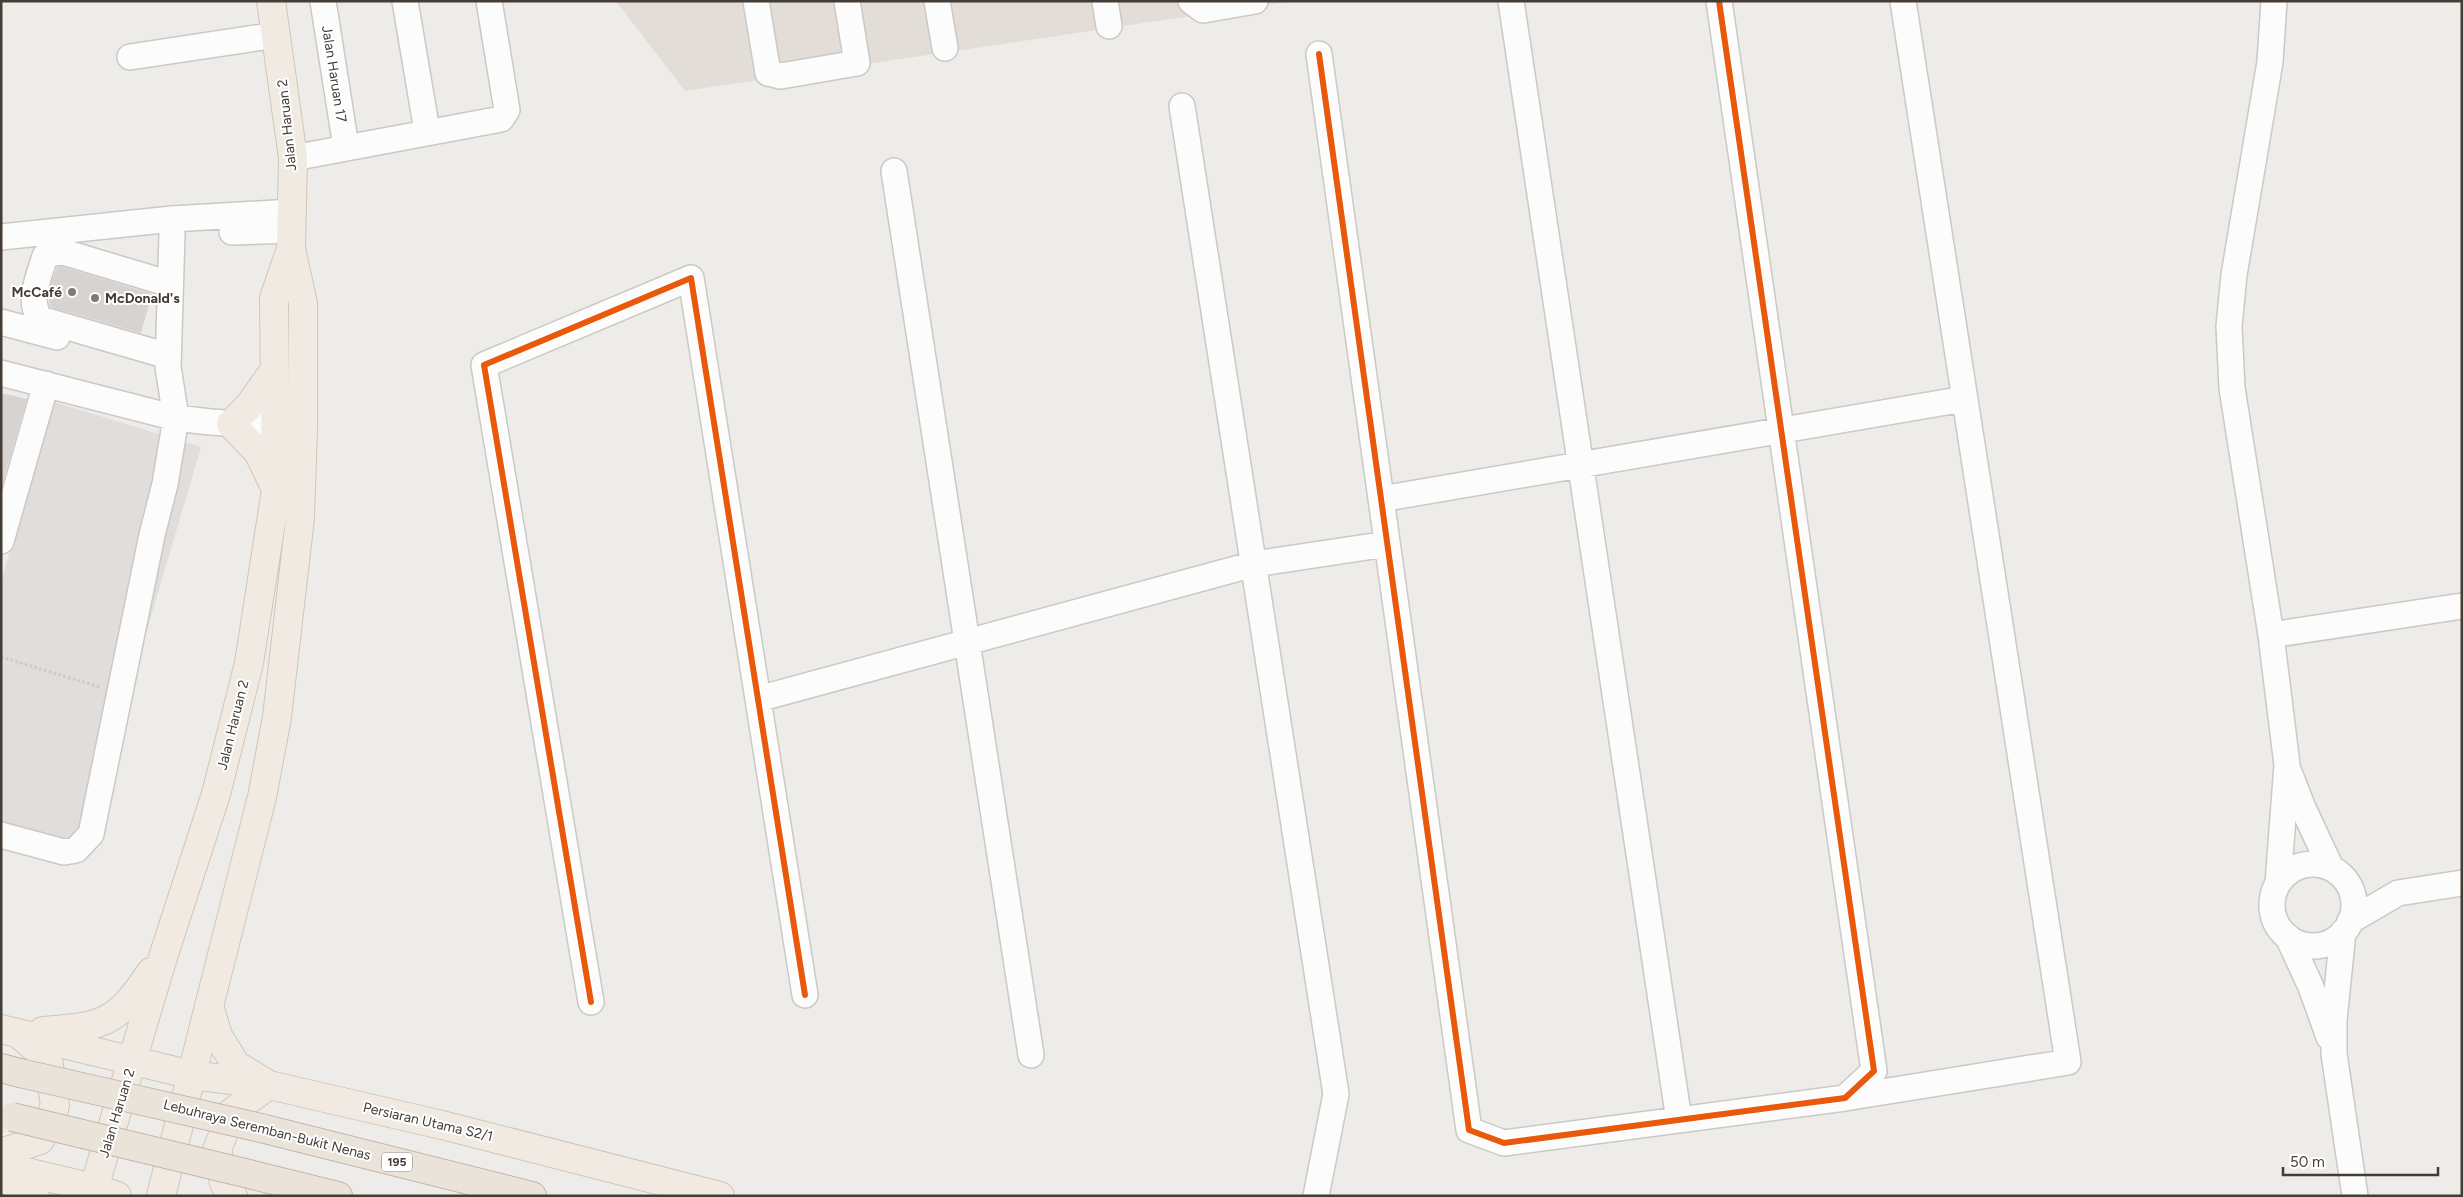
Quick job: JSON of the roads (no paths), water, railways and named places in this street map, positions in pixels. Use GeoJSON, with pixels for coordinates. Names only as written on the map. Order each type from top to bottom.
{"type":"FeatureCollection","features":[{"type":"Feature","properties":{"kind":"highway","name":"Lebuhraya Seremban-Bukit Nenas"},"geometry":{"type":"LineString","coordinates":[[10,1070],[261,1128],[532,1196]]}},
{"type":"Feature","properties":{"kind":"highway"},"geometry":{"type":"LineString","coordinates":[[6,1116],[338,1196]]}},
{"type":"Feature","properties":{"kind":"main road","name":"Jalan Haruan 2"},"geometry":{"type":"LineString","coordinates":[[161,1196],[262,797],[277,717],[300,518],[303,428],[303,303],[292,230],[293,158],[270,1]]}},
{"type":"Feature","properties":{"kind":"main road","name":"Jalan Haruan 2"},"geometry":{"type":"LineString","coordinates":[[101,1193],[133,1061],[164,954],[216,794],[246,673],[276,490],[274,298],[292,230]]}},
{"type":"Feature","properties":{"kind":"main road"},"geometry":{"type":"LineString","coordinates":[[275,369],[248,406],[231,424],[258,452],[276,490]]}},
{"type":"Feature","properties":{"kind":"main road"},"geometry":{"type":"LineString","coordinates":[[9,1031],[86,1028],[112,1018],[131,1002],[164,954]]}},
{"type":"Feature","properties":{"kind":"main road"},"geometry":{"type":"LineString","coordinates":[[216,977],[209,1008],[218,1036],[236,1065],[269,1086],[232,1112],[217,1150],[224,1183],[233,1196]]}},
{"type":"Feature","properties":{"kind":"main road"},"geometry":{"type":"LineString","coordinates":[[1,1153],[40,1140],[55,1106],[48,1059],[9,1031]]}},
{"type":"Feature","properties":{"kind":"main road","name":"Persiaran Utama S2/1"},"geometry":{"type":"LineString","coordinates":[[9,1031],[192,1075],[269,1086],[442,1125],[720,1196]]}},
{"type":"Feature","properties":{"kind":"main road"},"geometry":{"type":"LineString","coordinates":[[1,1166],[101,1193]]}},
{"type":"Feature","properties":{"kind":"main road"},"geometry":{"type":"LineString","coordinates":[[1,1176],[35,1196]]}},
{"type":"Feature","properties":{"kind":"street","name":"Jalan Haruan 17"},"geometry":{"type":"LineString","coordinates":[[323,1],[346,147]]}},
{"type":"Feature","properties":{"kind":"street"},"geometry":{"type":"LineString","coordinates":[[405,1],[427,132]]}},
{"type":"Feature","properties":{"kind":"street"},"geometry":{"type":"LineString","coordinates":[[293,158],[501,119],[507,110],[489,1]]}},
{"type":"Feature","properties":{"kind":"street"},"geometry":{"type":"LineString","coordinates":[[756,1],[768,73],[781,76],[856,63],[847,1]]}},
{"type":"Feature","properties":{"kind":"street"},"geometry":{"type":"LineString","coordinates":[[937,1],[945,48]]}},
{"type":"Feature","properties":{"kind":"street"},"geometry":{"type":"LineString","coordinates":[[1105,1],[1109,26]]}},
{"type":"Feature","properties":{"kind":"street"},"geometry":{"type":"LineString","coordinates":[[1191,1],[1203,10],[1254,1]]}},
{"type":"Feature","properties":{"kind":"street"},"geometry":{"type":"LineString","coordinates":[[1511,1],[1679,1120]]}},
{"type":"Feature","properties":{"kind":"street"},"geometry":{"type":"LineString","coordinates":[[1719,1],[1874,1072],[1845,1098]]}},
{"type":"Feature","properties":{"kind":"street"},"geometry":{"type":"LineString","coordinates":[[1319,54],[1469,1130],[1504,1143],[1845,1098],[2068,1062],[1903,1]]}},
{"type":"Feature","properties":{"kind":"street"},"geometry":{"type":"LineString","coordinates":[[2274,1],[2270,62],[2234,275],[2229,326],[2232,388],[2271,635],[2287,765],[2278,883]]}},
{"type":"Feature","properties":{"kind":"street"},"geometry":{"type":"LineString","coordinates":[[130,58],[276,35]]}},
{"type":"Feature","properties":{"kind":"street"},"geometry":{"type":"LineString","coordinates":[[1182,106],[1336,1094],[1315,1195]]}},
{"type":"Feature","properties":{"kind":"street"},"geometry":{"type":"LineString","coordinates":[[894,171],[1031,1055]]}},
{"type":"Feature","properties":{"kind":"street"},"geometry":{"type":"LineString","coordinates":[[2,248],[172,219],[292,230]]}},
{"type":"Feature","properties":{"kind":"street"},"geometry":{"type":"LineString","coordinates":[[2,248],[172,234],[292,230]]}},
{"type":"Feature","properties":{"kind":"street"},"geometry":{"type":"LineString","coordinates":[[1,835],[64,852],[76,850],[84,844],[90,834],[152,535],[165,484],[176,418],[168,361],[172,234]]}},
{"type":"Feature","properties":{"kind":"street"},"geometry":{"type":"LineString","coordinates":[[74,241],[170,277]]}},
{"type":"Feature","properties":{"kind":"street"},"geometry":{"type":"LineString","coordinates":[[168,361],[40,319],[35,312],[33,299],[45,256],[60,251],[170,277]]}},
{"type":"Feature","properties":{"kind":"street"},"geometry":{"type":"LineString","coordinates":[[590,1002],[484,365],[691,278],[805,995]]}},
{"type":"Feature","properties":{"kind":"street"},"geometry":{"type":"LineString","coordinates":[[1,322],[168,361]]}},
{"type":"Feature","properties":{"kind":"street"},"geometry":{"type":"LineString","coordinates":[[1,373],[176,418],[231,424],[303,428]]}},
{"type":"Feature","properties":{"kind":"street"},"geometry":{"type":"LineString","coordinates":[[1,541],[46,384]]}},
{"type":"Feature","properties":{"kind":"street"},"geometry":{"type":"LineString","coordinates":[[1381,499],[1964,399]]}},
{"type":"Feature","properties":{"kind":"street"},"geometry":{"type":"LineString","coordinates":[[758,699],[1254,564],[1387,544]]}},
{"type":"Feature","properties":{"kind":"street"},"geometry":{"type":"LineString","coordinates":[[2271,635],[2462,606]]}},
{"type":"Feature","properties":{"kind":"street"},"geometry":{"type":"LineString","coordinates":[[2287,765],[2303,808],[2336,871],[2353,896],[2354,909],[2347,927],[2334,1020],[2334,1054],[2355,1196]]}},
{"type":"Feature","properties":{"kind":"street"},"geometry":{"type":"LineString","coordinates":[[2334,1054],[2314,996],[2288,937],[2274,918],[2273,894],[2278,883],[2296,867],[2320,864],[2359,883],[2398,893],[2462,883]]}},
{"type":"Feature","properties":{"kind":"street"},"geometry":{"type":"LineString","coordinates":[[2288,937],[2310,946],[2322,945],[2334,940],[2347,927],[2398,893]]}},
{"type":"Feature","properties":{"kind":"place","name":"McCafé"},"geometry":{"type":"Point","coordinates":[72,292]}},
{"type":"Feature","properties":{"kind":"place","name":"McDonald's"},"geometry":{"type":"Point","coordinates":[95,298]}}]}
